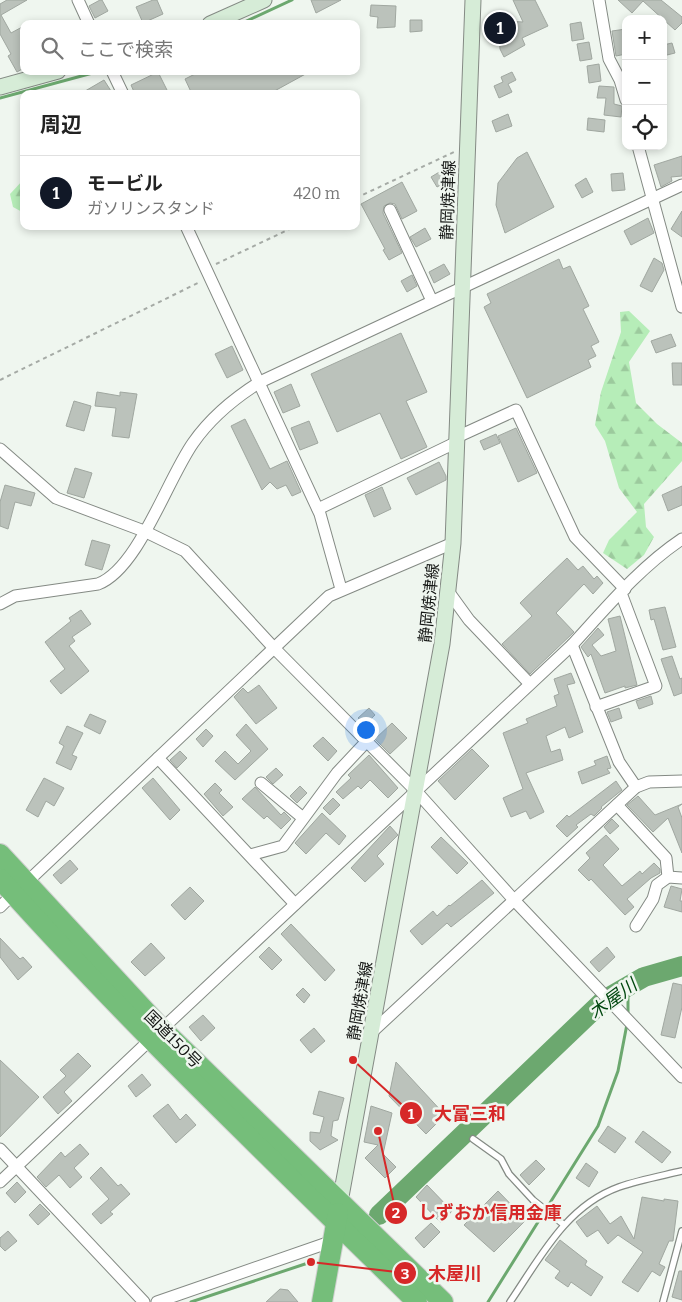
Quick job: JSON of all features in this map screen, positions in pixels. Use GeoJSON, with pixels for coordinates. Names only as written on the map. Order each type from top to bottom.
{"type":"FeatureCollection","features":[{"type":"Feature","properties":{"kind":"highway","name":"国道150号"},"geometry":{"type":"LineString","coordinates":[[0,854],[13,895]]}},
{"type":"Feature","properties":{"kind":"highway","name":"国道150号"},"geometry":{"type":"LineString","coordinates":[[0,879],[13,895],[156,1034],[340,1202],[443,1302]]}},
{"type":"Feature","properties":{"kind":"highway","name":"国道150号"},"geometry":{"type":"LineString","coordinates":[[156,1034],[334,1232],[417,1302]]}},
{"type":"Feature","properties":{"kind":"highway"},"geometry":{"type":"LineString","coordinates":[[322,1302],[340,1202]]}},
{"type":"Feature","properties":{"kind":"main road"},"geometry":{"type":"LineString","coordinates":[[219,20],[264,0]]}},
{"type":"Feature","properties":{"kind":"main road","name":"静岡焼津線"},"geometry":{"type":"LineString","coordinates":[[340,1202],[442,644],[448,591],[453,543],[473,0]]}},
{"type":"Feature","properties":{"kind":"main road"},"geometry":{"type":"LineString","coordinates":[[0,87],[44,75]]}},
{"type":"Feature","properties":{"kind":"street"},"geometry":{"type":"LineString","coordinates":[[78,0],[88,20]]}},
{"type":"Feature","properties":{"kind":"street"},"geometry":{"type":"LineString","coordinates":[[599,0],[609,59],[622,87]]}},
{"type":"Feature","properties":{"kind":"street"},"geometry":{"type":"LineString","coordinates":[[114,75],[121,90]]}},
{"type":"Feature","properties":{"kind":"street"},"geometry":{"type":"LineString","coordinates":[[639,150],[679,283],[682,307]]}},
{"type":"Feature","properties":{"kind":"street"},"geometry":{"type":"LineString","coordinates":[[0,604],[15,596],[98,584],[111,579],[132,555],[192,444],[210,420],[229,402],[260,382],[682,184]]}},
{"type":"Feature","properties":{"kind":"street"},"geometry":{"type":"LineString","coordinates":[[390,210],[432,301]]}},
{"type":"Feature","properties":{"kind":"street"},"geometry":{"type":"LineString","coordinates":[[188,230],[318,509],[341,589]]}},
{"type":"Feature","properties":{"kind":"street"},"geometry":{"type":"LineString","coordinates":[[318,509],[516,410],[575,537],[623,591],[656,686],[596,707]]}},
{"type":"Feature","properties":{"kind":"street"},"geometry":{"type":"LineString","coordinates":[[0,449],[56,498],[144,531],[185,552],[273,647],[416,790],[514,900],[634,1024],[682,1077]]}},
{"type":"Feature","properties":{"kind":"street"},"geometry":{"type":"LineString","coordinates":[[0,1182],[529,683],[572,645],[623,591],[666,550],[682,539]]}},
{"type":"Feature","properties":{"kind":"street"},"geometry":{"type":"LineString","coordinates":[[13,895],[329,596],[341,589],[453,543]]}},
{"type":"Feature","properties":{"kind":"street"},"geometry":{"type":"LineString","coordinates":[[448,591],[469,620],[529,683]]}},
{"type":"Feature","properties":{"kind":"street"},"geometry":{"type":"LineString","coordinates":[[572,645],[619,762],[636,787]]}},
{"type":"Feature","properties":{"kind":"street"},"geometry":{"type":"LineString","coordinates":[[250,855],[283,846],[336,773],[367,741]]}},
{"type":"Feature","properties":{"kind":"street"},"geometry":{"type":"LineString","coordinates":[[158,758],[295,904]]}},
{"type":"Feature","properties":{"kind":"street"},"geometry":{"type":"LineString","coordinates":[[372,1032],[636,787],[649,782],[682,781]]}},
{"type":"Feature","properties":{"kind":"street"},"geometry":{"type":"LineString","coordinates":[[261,783],[303,818]]}},
{"type":"Feature","properties":{"kind":"street"},"geometry":{"type":"LineString","coordinates":[[616,805],[666,858],[668,877]]}},
{"type":"Feature","properties":{"kind":"street"},"geometry":{"type":"LineString","coordinates":[[636,926],[650,906],[657,885],[668,877],[682,878]]}},
{"type":"Feature","properties":{"kind":"street"},"geometry":{"type":"LineString","coordinates":[[0,1149],[144,1302]]}},
{"type":"Feature","properties":{"kind":"street"},"geometry":{"type":"LineString","coordinates":[[157,1302],[334,1232]]}},
{"type":"Feature","properties":{"kind":"lane"},"geometry":{"type":"LineString","coordinates":[[473,1139],[501,1159],[509,1174],[533,1200],[563,1224]]}},
{"type":"Feature","properties":{"kind":"lane"},"geometry":{"type":"LineString","coordinates":[[510,1302],[563,1224],[578,1210],[618,1188],[682,1171]]}},
{"type":"Feature","properties":{"kind":"lane"},"geometry":{"type":"LineString","coordinates":[[663,1302],[682,1230]]}},
{"type":"Feature","properties":{"kind":"path"},"geometry":{"type":"LineString","coordinates":[[360,196],[467,146]]}},
{"type":"Feature","properties":{"kind":"path"},"geometry":{"type":"LineString","coordinates":[[0,380],[289,230]]}},
{"type":"Feature","properties":{"kind":"green space"},"geometry":{"type":"Polygon","coordinates":[[[20,183],[20,211],[13,207],[10,194],[20,183]]]}},
{"type":"Feature","properties":{"kind":"green space"},"geometry":{"type":"Polygon","coordinates":[[[629,311],[650,331],[629,362],[636,403],[657,424],[682,443],[682,461],[644,504],[646,527],[654,537],[644,555],[627,569],[603,553],[609,540],[637,512],[619,488],[605,441],[595,425],[601,392],[621,332],[620,312],[629,311]]]}},
{"type":"Feature","properties":{"kind":"building"},"geometry":{"type":"Polygon","coordinates":[[[7,0],[27,0],[1,15],[11,33],[20,28],[20,70],[17,72],[8,56],[11,54],[0,34],[0,4],[7,0]]]}},
{"type":"Feature","properties":{"kind":"building"},"geometry":{"type":"Polygon","coordinates":[[[102,0],[108,11],[95,18],[89,6],[102,0]]]}},
{"type":"Feature","properties":{"kind":"building"},"geometry":{"type":"Polygon","coordinates":[[[157,0],[163,14],[150,20],[142,20],[136,7],[157,0]]]}},
{"type":"Feature","properties":{"kind":"building"},"geometry":{"type":"Polygon","coordinates":[[[311,0],[341,0],[316,13],[311,0]]]}},
{"type":"Feature","properties":{"kind":"building"},"geometry":{"type":"Polygon","coordinates":[[[513,0],[535,0],[548,26],[522,38],[525,45],[504,57],[500,49],[499,33],[485,32],[487,20],[523,22],[513,0]]]}},
{"type":"Feature","properties":{"kind":"building"},"geometry":{"type":"Polygon","coordinates":[[[618,0],[661,0],[682,17],[682,23],[675,30],[667,23],[667,15],[658,15],[643,1],[632,13],[618,0]]]}},
{"type":"Feature","properties":{"kind":"building"},"geometry":{"type":"Polygon","coordinates":[[[371,5],[396,6],[395,27],[377,28],[378,17],[370,16],[371,5]]]}},
{"type":"Feature","properties":{"kind":"building"},"geometry":{"type":"Polygon","coordinates":[[[410,20],[422,20],[422,31],[410,32],[410,20]]]}},
{"type":"Feature","properties":{"kind":"building"},"geometry":{"type":"Polygon","coordinates":[[[581,22],[584,39],[572,41],[570,24],[581,22]]]}},
{"type":"Feature","properties":{"kind":"building"},"geometry":{"type":"Polygon","coordinates":[[[622,30],[622,55],[616,56],[612,31],[622,30]]]}},
{"type":"Feature","properties":{"kind":"building"},"geometry":{"type":"Polygon","coordinates":[[[589,42],[592,59],[580,61],[577,44],[589,42]]]}},
{"type":"Feature","properties":{"kind":"building"},"geometry":{"type":"Polygon","coordinates":[[[672,43],[675,53],[667,55],[667,44],[672,43]]]}},
{"type":"Feature","properties":{"kind":"building"},"geometry":{"type":"Polygon","coordinates":[[[599,64],[601,81],[589,83],[587,66],[599,64]]]}},
{"type":"Feature","properties":{"kind":"building"},"geometry":{"type":"Polygon","coordinates":[[[512,72],[516,80],[508,84],[512,92],[499,98],[494,86],[503,82],[501,77],[512,72]]]}},
{"type":"Feature","properties":{"kind":"building"},"geometry":{"type":"Polygon","coordinates":[[[152,75],[160,75],[167,90],[133,90],[131,85],[152,75]]]}},
{"type":"Feature","properties":{"kind":"building"},"geometry":{"type":"Polygon","coordinates":[[[193,75],[304,75],[276,90],[190,90],[185,79],[193,75]]]}},
{"type":"Feature","properties":{"kind":"building"},"geometry":{"type":"Polygon","coordinates":[[[104,80],[110,90],[87,90],[104,80]]]}},
{"type":"Feature","properties":{"kind":"building"},"geometry":{"type":"Polygon","coordinates":[[[599,86],[614,87],[614,104],[622,106],[621,117],[604,115],[606,98],[597,98],[599,86]]]}},
{"type":"Feature","properties":{"kind":"building"},"geometry":{"type":"Polygon","coordinates":[[[508,114],[512,126],[496,132],[492,121],[508,114]]]}},
{"type":"Feature","properties":{"kind":"building"},"geometry":{"type":"Polygon","coordinates":[[[588,118],[605,120],[604,132],[587,130],[588,118]]]}},
{"type":"Feature","properties":{"kind":"building"},"geometry":{"type":"Polygon","coordinates":[[[527,152],[554,207],[505,233],[496,205],[498,183],[517,158],[527,152]]]}},
{"type":"Feature","properties":{"kind":"building"},"geometry":{"type":"Polygon","coordinates":[[[682,156],[682,176],[671,177],[672,181],[661,187],[654,165],[682,156]]]}},
{"type":"Feature","properties":{"kind":"building"},"geometry":{"type":"Polygon","coordinates":[[[446,168],[452,179],[437,187],[431,177],[446,168]]]}},
{"type":"Feature","properties":{"kind":"building"},"geometry":{"type":"Polygon","coordinates":[[[623,173],[625,190],[612,191],[611,174],[623,173]]]}},
{"type":"Feature","properties":{"kind":"building"},"geometry":{"type":"Polygon","coordinates":[[[586,178],[593,192],[582,198],[575,185],[586,178]]]}},
{"type":"Feature","properties":{"kind":"building"},"geometry":{"type":"Polygon","coordinates":[[[402,182],[417,211],[402,219],[395,204],[390,203],[384,206],[383,213],[402,253],[389,260],[361,204],[402,182]]]}},
{"type":"Feature","properties":{"kind":"building"},"geometry":{"type":"Polygon","coordinates":[[[682,211],[682,237],[671,229],[682,211]]]}},
{"type":"Feature","properties":{"kind":"building"},"geometry":{"type":"Polygon","coordinates":[[[648,218],[654,233],[631,245],[624,231],[648,218]]]}},
{"type":"Feature","properties":{"kind":"building"},"geometry":{"type":"Polygon","coordinates":[[[425,228],[431,239],[416,247],[410,237],[425,228]]]}},
{"type":"Feature","properties":{"kind":"building"},"geometry":{"type":"Polygon","coordinates":[[[654,258],[662,263],[664,270],[652,292],[640,286],[654,258]]]}},
{"type":"Feature","properties":{"kind":"building"},"geometry":{"type":"Polygon","coordinates":[[[559,259],[563,269],[570,266],[589,306],[583,309],[599,342],[591,346],[596,356],[588,360],[591,367],[527,398],[484,307],[491,303],[487,294],[559,259]]]}},
{"type":"Feature","properties":{"kind":"building"},"geometry":{"type":"Polygon","coordinates":[[[444,264],[450,274],[434,283],[429,272],[444,264]]]}},
{"type":"Feature","properties":{"kind":"building"},"geometry":{"type":"Polygon","coordinates":[[[412,275],[417,286],[407,292],[401,281],[412,275]]]}},
{"type":"Feature","properties":{"kind":"building"},"geometry":{"type":"Polygon","coordinates":[[[401,333],[427,392],[406,401],[427,447],[401,459],[380,413],[337,432],[311,374],[401,333]]]}},
{"type":"Feature","properties":{"kind":"building"},"geometry":{"type":"Polygon","coordinates":[[[671,334],[676,346],[656,353],[651,341],[671,334]]]}},
{"type":"Feature","properties":{"kind":"building"},"geometry":{"type":"Polygon","coordinates":[[[232,346],[243,370],[227,378],[215,354],[232,346]]]}},
{"type":"Feature","properties":{"kind":"building"},"geometry":{"type":"Polygon","coordinates":[[[672,363],[682,363],[682,385],[673,385],[672,363]]]}},
{"type":"Feature","properties":{"kind":"building"},"geometry":{"type":"Polygon","coordinates":[[[291,384],[300,406],[283,413],[274,392],[291,384]]]}},
{"type":"Feature","properties":{"kind":"building"},"geometry":{"type":"Polygon","coordinates":[[[97,392],[120,396],[120,392],[137,394],[129,438],[112,436],[116,408],[95,406],[97,392]]]}},
{"type":"Feature","properties":{"kind":"building"},"geometry":{"type":"Polygon","coordinates":[[[74,401],[91,406],[84,431],[66,426],[74,401]]]}},
{"type":"Feature","properties":{"kind":"building"},"geometry":{"type":"Polygon","coordinates":[[[245,419],[270,469],[287,461],[301,492],[292,496],[286,485],[277,489],[270,482],[262,490],[231,426],[245,419]]]}},
{"type":"Feature","properties":{"kind":"building"},"geometry":{"type":"Polygon","coordinates":[[[309,421],[318,443],[300,450],[291,428],[309,421]]]}},
{"type":"Feature","properties":{"kind":"building"},"geometry":{"type":"Polygon","coordinates":[[[516,428],[537,473],[518,482],[498,436],[516,428]]]}},
{"type":"Feature","properties":{"kind":"building"},"geometry":{"type":"Polygon","coordinates":[[[496,434],[500,443],[484,450],[480,441],[496,434]]]}},
{"type":"Feature","properties":{"kind":"building"},"geometry":{"type":"Polygon","coordinates":[[[439,462],[446,480],[416,495],[407,478],[439,462]]]}},
{"type":"Feature","properties":{"kind":"building"},"geometry":{"type":"Polygon","coordinates":[[[75,468],[92,473],[84,498],[67,493],[75,468]]]}},
{"type":"Feature","properties":{"kind":"building"},"geometry":{"type":"Polygon","coordinates":[[[5,485],[35,493],[31,506],[15,502],[8,529],[0,526],[0,502],[5,485]]]}},
{"type":"Feature","properties":{"kind":"building"},"geometry":{"type":"Polygon","coordinates":[[[682,486],[682,505],[668,511],[662,495],[682,486]]]}},
{"type":"Feature","properties":{"kind":"building"},"geometry":{"type":"Polygon","coordinates":[[[382,487],[391,509],[374,517],[365,495],[382,487]]]}},
{"type":"Feature","properties":{"kind":"building"},"geometry":{"type":"Polygon","coordinates":[[[92,540],[110,545],[102,570],[85,565],[92,540]]]}},
{"type":"Feature","properties":{"kind":"building"},"geometry":{"type":"Polygon","coordinates":[[[567,558],[578,570],[583,566],[594,579],[597,576],[603,583],[593,594],[584,584],[556,613],[574,632],[530,674],[502,644],[532,616],[520,603],[567,558]]]}},
{"type":"Feature","properties":{"kind":"building"},"geometry":{"type":"Polygon","coordinates":[[[665,607],[676,647],[663,650],[654,619],[651,620],[649,610],[665,607]]]}},
{"type":"Feature","properties":{"kind":"building"},"geometry":{"type":"Polygon","coordinates":[[[81,610],[91,624],[72,637],[75,641],[69,646],[89,671],[61,694],[50,681],[65,669],[45,642],[71,621],[69,618],[81,610]]]}},
{"type":"Feature","properties":{"kind":"building"},"geometry":{"type":"Polygon","coordinates":[[[620,616],[637,685],[625,688],[625,686],[605,693],[591,654],[588,657],[581,647],[598,628],[604,635],[592,645],[601,656],[616,651],[608,619],[620,616]]]}},
{"type":"Feature","properties":{"kind":"building"},"geometry":{"type":"Polygon","coordinates":[[[672,656],[680,679],[682,678],[682,693],[674,696],[661,659],[672,656]]]}},
{"type":"Feature","properties":{"kind":"building"},"geometry":{"type":"Polygon","coordinates":[[[571,673],[575,683],[567,685],[583,732],[569,738],[565,727],[546,736],[551,752],[560,749],[563,760],[526,773],[544,812],[530,819],[526,811],[511,817],[503,798],[523,789],[503,733],[528,723],[526,719],[557,706],[554,696],[559,694],[554,679],[571,673]]]}},
{"type":"Feature","properties":{"kind":"building"},"geometry":{"type":"Polygon","coordinates":[[[259,685],[277,708],[256,724],[234,697],[243,688],[248,693],[259,685]]]}},
{"type":"Feature","properties":{"kind":"building"},"geometry":{"type":"Polygon","coordinates":[[[651,696],[653,704],[639,709],[636,701],[651,696]]]}},
{"type":"Feature","properties":{"kind":"building"},"geometry":{"type":"Polygon","coordinates":[[[369,708],[375,715],[365,725],[358,718],[369,708]]]}},
{"type":"Feature","properties":{"kind":"building"},"geometry":{"type":"Polygon","coordinates":[[[619,708],[622,718],[611,722],[607,712],[619,708]]]}},
{"type":"Feature","properties":{"kind":"building"},"geometry":{"type":"Polygon","coordinates":[[[90,714],[106,721],[100,734],[84,726],[90,714]]]}},
{"type":"Feature","properties":{"kind":"building"},"geometry":{"type":"Polygon","coordinates":[[[392,723],[407,738],[390,754],[375,739],[392,723]]]}},
{"type":"Feature","properties":{"kind":"building"},"geometry":{"type":"Polygon","coordinates":[[[246,724],[268,749],[235,780],[215,761],[225,751],[238,764],[251,751],[236,735],[246,724]]]}},
{"type":"Feature","properties":{"kind":"building"},"geometry":{"type":"Polygon","coordinates":[[[67,726],[83,733],[72,755],[77,757],[71,770],[56,763],[64,746],[59,743],[67,726]]]}},
{"type":"Feature","properties":{"kind":"building"},"geometry":{"type":"Polygon","coordinates":[[[206,729],[213,736],[203,747],[196,739],[206,729]]]}},
{"type":"Feature","properties":{"kind":"building"},"geometry":{"type":"Polygon","coordinates":[[[323,737],[337,751],[328,761],[313,746],[323,737]]]}},
{"type":"Feature","properties":{"kind":"building"},"geometry":{"type":"Polygon","coordinates":[[[472,749],[489,766],[455,800],[438,781],[472,749]]]}},
{"type":"Feature","properties":{"kind":"building"},"geometry":{"type":"Polygon","coordinates":[[[180,751],[187,758],[177,768],[170,760],[180,751]]]}},
{"type":"Feature","properties":{"kind":"building"},"geometry":{"type":"Polygon","coordinates":[[[369,755],[398,788],[388,798],[370,780],[361,789],[358,786],[343,799],[336,792],[351,778],[348,775],[369,755]]]}},
{"type":"Feature","properties":{"kind":"building"},"geometry":{"type":"Polygon","coordinates":[[[607,756],[611,768],[607,769],[610,773],[582,784],[578,772],[596,765],[594,761],[607,756]]]}},
{"type":"Feature","properties":{"kind":"building"},"geometry":{"type":"Polygon","coordinates":[[[276,768],[283,775],[273,784],[266,777],[276,768]]]}},
{"type":"Feature","properties":{"kind":"building"},"geometry":{"type":"Polygon","coordinates":[[[44,778],[64,788],[54,806],[46,801],[38,817],[26,810],[44,778]]]}},
{"type":"Feature","properties":{"kind":"building"},"geometry":{"type":"Polygon","coordinates":[[[153,778],[180,810],[170,820],[142,788],[153,778]]]}},
{"type":"Feature","properties":{"kind":"building"},"geometry":{"type":"Polygon","coordinates":[[[616,781],[622,790],[601,807],[594,816],[591,814],[576,825],[578,827],[567,837],[556,826],[567,815],[569,817],[616,781]]]}},
{"type":"Feature","properties":{"kind":"building"},"geometry":{"type":"Polygon","coordinates":[[[215,783],[222,790],[219,793],[233,807],[223,816],[204,794],[215,783]]]}},
{"type":"Feature","properties":{"kind":"building"},"geometry":{"type":"Polygon","coordinates":[[[300,786],[307,793],[297,803],[290,796],[300,786]]]}},
{"type":"Feature","properties":{"kind":"building"},"geometry":{"type":"Polygon","coordinates":[[[255,787],[281,815],[284,812],[291,819],[281,829],[267,816],[264,819],[242,799],[255,787]]]}},
{"type":"Feature","properties":{"kind":"building"},"geometry":{"type":"Polygon","coordinates":[[[638,796],[655,815],[682,804],[678,807],[682,818],[682,853],[668,818],[653,832],[627,805],[638,796]]]}},
{"type":"Feature","properties":{"kind":"building"},"geometry":{"type":"Polygon","coordinates":[[[333,798],[340,805],[330,815],[323,808],[333,798]]]}},
{"type":"Feature","properties":{"kind":"building"},"geometry":{"type":"Polygon","coordinates":[[[322,813],[346,836],[339,845],[326,833],[306,854],[295,843],[322,813]]]}},
{"type":"Feature","properties":{"kind":"building"},"geometry":{"type":"Polygon","coordinates":[[[612,819],[619,826],[610,834],[604,827],[612,819]]]}},
{"type":"Feature","properties":{"kind":"building"},"geometry":{"type":"Polygon","coordinates":[[[390,826],[398,835],[377,856],[384,864],[365,882],[351,868],[390,826]]]}},
{"type":"Feature","properties":{"kind":"building"},"geometry":{"type":"Polygon","coordinates":[[[606,835],[619,849],[603,865],[622,886],[640,871],[642,874],[654,863],[660,869],[660,873],[651,878],[627,899],[634,907],[625,915],[591,879],[589,881],[578,870],[590,858],[586,853],[606,835]]]}},
{"type":"Feature","properties":{"kind":"building"},"geometry":{"type":"Polygon","coordinates":[[[441,837],[468,863],[457,874],[431,847],[441,837]]]}},
{"type":"Feature","properties":{"kind":"building"},"geometry":{"type":"Polygon","coordinates":[[[70,860],[78,869],[61,884],[53,875],[70,860]]]}},
{"type":"Feature","properties":{"kind":"building"},"geometry":{"type":"Polygon","coordinates":[[[482,880],[494,893],[451,927],[447,923],[422,945],[410,931],[433,911],[437,916],[482,880]]]}},
{"type":"Feature","properties":{"kind":"building"},"geometry":{"type":"Polygon","coordinates":[[[671,886],[682,889],[680,901],[682,901],[682,912],[664,907],[671,886]]]}},
{"type":"Feature","properties":{"kind":"building"},"geometry":{"type":"Polygon","coordinates":[[[190,887],[204,901],[185,920],[171,905],[190,887]]]}},
{"type":"Feature","properties":{"kind":"building"},"geometry":{"type":"Polygon","coordinates":[[[291,924],[335,970],[325,981],[281,934],[291,924]]]}},
{"type":"Feature","properties":{"kind":"building"},"geometry":{"type":"Polygon","coordinates":[[[0,938],[20,959],[23,957],[32,967],[18,980],[0,957],[0,938]]]}},
{"type":"Feature","properties":{"kind":"building"},"geometry":{"type":"Polygon","coordinates":[[[151,943],[165,958],[145,976],[131,962],[151,943]]]}},
{"type":"Feature","properties":{"kind":"building"},"geometry":{"type":"Polygon","coordinates":[[[269,947],[282,960],[272,970],[259,957],[269,947]]]}},
{"type":"Feature","properties":{"kind":"building"},"geometry":{"type":"Polygon","coordinates":[[[607,947],[615,957],[599,972],[590,962],[607,947]]]}},
{"type":"Feature","properties":{"kind":"building"},"geometry":{"type":"Polygon","coordinates":[[[673,983],[682,985],[682,1007],[675,1038],[661,1035],[673,983]]]}},
{"type":"Feature","properties":{"kind":"building"},"geometry":{"type":"Polygon","coordinates":[[[303,988],[310,995],[304,1003],[296,995],[303,988]]]}},
{"type":"Feature","properties":{"kind":"building"},"geometry":{"type":"Polygon","coordinates":[[[203,1015],[215,1028],[201,1041],[189,1027],[203,1015]]]}},
{"type":"Feature","properties":{"kind":"building"},"geometry":{"type":"Polygon","coordinates":[[[314,1028],[325,1041],[311,1053],[300,1040],[314,1028]]]}},
{"type":"Feature","properties":{"kind":"building"},"geometry":{"type":"Polygon","coordinates":[[[78,1053],[91,1066],[64,1092],[72,1101],[58,1114],[43,1097],[66,1076],[60,1070],[78,1053]]]}},
{"type":"Feature","properties":{"kind":"building"},"geometry":{"type":"Polygon","coordinates":[[[0,1060],[39,1097],[0,1137],[0,1060]]]}},
{"type":"Feature","properties":{"kind":"building"},"geometry":{"type":"Polygon","coordinates":[[[396,1062],[445,1115],[426,1134],[389,1096],[396,1062]]]}},
{"type":"Feature","properties":{"kind":"building"},"geometry":{"type":"Polygon","coordinates":[[[142,1074],[151,1085],[136,1097],[128,1086],[142,1074]]]}},
{"type":"Feature","properties":{"kind":"building"},"geometry":{"type":"Polygon","coordinates":[[[319,1091],[344,1098],[338,1120],[333,1121],[331,1136],[338,1140],[320,1150],[310,1141],[310,1132],[320,1133],[324,1117],[313,1114],[319,1091]]]}},
{"type":"Feature","properties":{"kind":"building"},"geometry":{"type":"Polygon","coordinates":[[[168,1104],[180,1120],[186,1114],[196,1125],[176,1143],[153,1116],[168,1104]]]}},
{"type":"Feature","properties":{"kind":"building"},"geometry":{"type":"Polygon","coordinates":[[[371,1106],[392,1113],[383,1154],[396,1167],[385,1178],[365,1158],[378,1145],[364,1142],[371,1106]]]}},
{"type":"Feature","properties":{"kind":"building"},"geometry":{"type":"Polygon","coordinates":[[[608,1126],[626,1138],[615,1153],[598,1141],[608,1126]]]}},
{"type":"Feature","properties":{"kind":"building"},"geometry":{"type":"Polygon","coordinates":[[[643,1131],[671,1152],[662,1163],[635,1142],[643,1131]]]}},
{"type":"Feature","properties":{"kind":"building"},"geometry":{"type":"Polygon","coordinates":[[[80,1144],[89,1154],[74,1168],[82,1177],[70,1188],[59,1175],[46,1187],[37,1177],[61,1152],[65,1157],[80,1144]]]}},
{"type":"Feature","properties":{"kind":"building"},"geometry":{"type":"Polygon","coordinates":[[[536,1160],[545,1169],[529,1185],[520,1175],[536,1160]]]}},
{"type":"Feature","properties":{"kind":"building"},"geometry":{"type":"Polygon","coordinates":[[[586,1163],[598,1172],[589,1187],[576,1178],[586,1163]]]}},
{"type":"Feature","properties":{"kind":"building"},"geometry":{"type":"Polygon","coordinates":[[[101,1167],[118,1186],[121,1184],[130,1194],[110,1212],[113,1214],[101,1224],[92,1214],[109,1199],[90,1178],[101,1167]]]}},
{"type":"Feature","properties":{"kind":"building"},"geometry":{"type":"Polygon","coordinates":[[[17,1182],[26,1192],[15,1203],[6,1193],[17,1182]]]}},
{"type":"Feature","properties":{"kind":"building"},"geometry":{"type":"Polygon","coordinates":[[[427,1185],[452,1211],[441,1223],[416,1197],[427,1185]]]}},
{"type":"Feature","properties":{"kind":"building"},"geometry":{"type":"Polygon","coordinates":[[[498,1191],[526,1220],[494,1252],[464,1225],[498,1191]]]}},
{"type":"Feature","properties":{"kind":"building"},"geometry":{"type":"Polygon","coordinates":[[[642,1197],[664,1201],[664,1199],[678,1201],[673,1241],[669,1241],[659,1264],[665,1267],[660,1276],[652,1271],[638,1292],[622,1282],[643,1252],[618,1235],[608,1244],[598,1230],[587,1237],[576,1222],[597,1206],[610,1224],[621,1216],[634,1239],[642,1197]]]}},
{"type":"Feature","properties":{"kind":"building"},"geometry":{"type":"Polygon","coordinates":[[[40,1204],[50,1214],[38,1225],[29,1215],[40,1204]]]}},
{"type":"Feature","properties":{"kind":"building"},"geometry":{"type":"Polygon","coordinates":[[[431,1223],[440,1232],[424,1248],[415,1238],[431,1223]]]}},
{"type":"Feature","properties":{"kind":"building"},"geometry":{"type":"Polygon","coordinates":[[[8,1231],[17,1241],[5,1251],[0,1246],[0,1238],[8,1231]]]}},
{"type":"Feature","properties":{"kind":"building"},"geometry":{"type":"Polygon","coordinates":[[[560,1240],[587,1261],[585,1265],[603,1277],[591,1296],[571,1282],[568,1287],[555,1278],[560,1271],[545,1260],[560,1240]]]}},
{"type":"Feature","properties":{"kind":"building"},"geometry":{"type":"Polygon","coordinates":[[[679,1271],[682,1271],[682,1300],[672,1297],[679,1271]]]}},
{"type":"Feature","properties":{"kind":"building"},"geometry":{"type":"Polygon","coordinates":[[[280,1289],[288,1290],[298,1302],[266,1302],[280,1289]]]}},
{"type":"Feature","properties":{"kind":"waterway"},"geometry":{"type":"LineString","coordinates":[[249,20],[292,0]]}},
{"type":"Feature","properties":{"kind":"waterway"},"geometry":{"type":"LineString","coordinates":[[30,90],[85,75]]}},
{"type":"Feature","properties":{"kind":"waterway"},"geometry":{"type":"LineString","coordinates":[[0,98],[20,93]]}},
{"type":"Feature","properties":{"kind":"waterway","name":"木屋川"},"geometry":{"type":"LineString","coordinates":[[379,1215],[604,1000],[644,977],[682,966]]}},
{"type":"Feature","properties":{"kind":"waterway"},"geometry":{"type":"LineString","coordinates":[[628,986],[628,1015]]}},
{"type":"Feature","properties":{"kind":"waterway"},"geometry":{"type":"LineString","coordinates":[[488,1302],[598,1126],[618,1071],[627,1024]]}},
{"type":"Feature","properties":{"kind":"waterway","name":"木屋川"},"geometry":{"type":"LineString","coordinates":[[191,1302],[311,1262]]}},
{"type":"Feature","properties":{"kind":"place","name":"モービル"},"geometry":{"type":"Point","coordinates":[500,28]}},
{"type":"Feature","properties":{"kind":"place","name":"大富三和"},"geometry":{"type":"Point","coordinates":[353,1060]}},
{"type":"Feature","properties":{"kind":"place","name":"しずおか信用金庫"},"geometry":{"type":"Point","coordinates":[378,1131]}},
{"type":"Feature","properties":{"kind":"place","name":"木屋川"},"geometry":{"type":"Point","coordinates":[311,1262]}}]}
